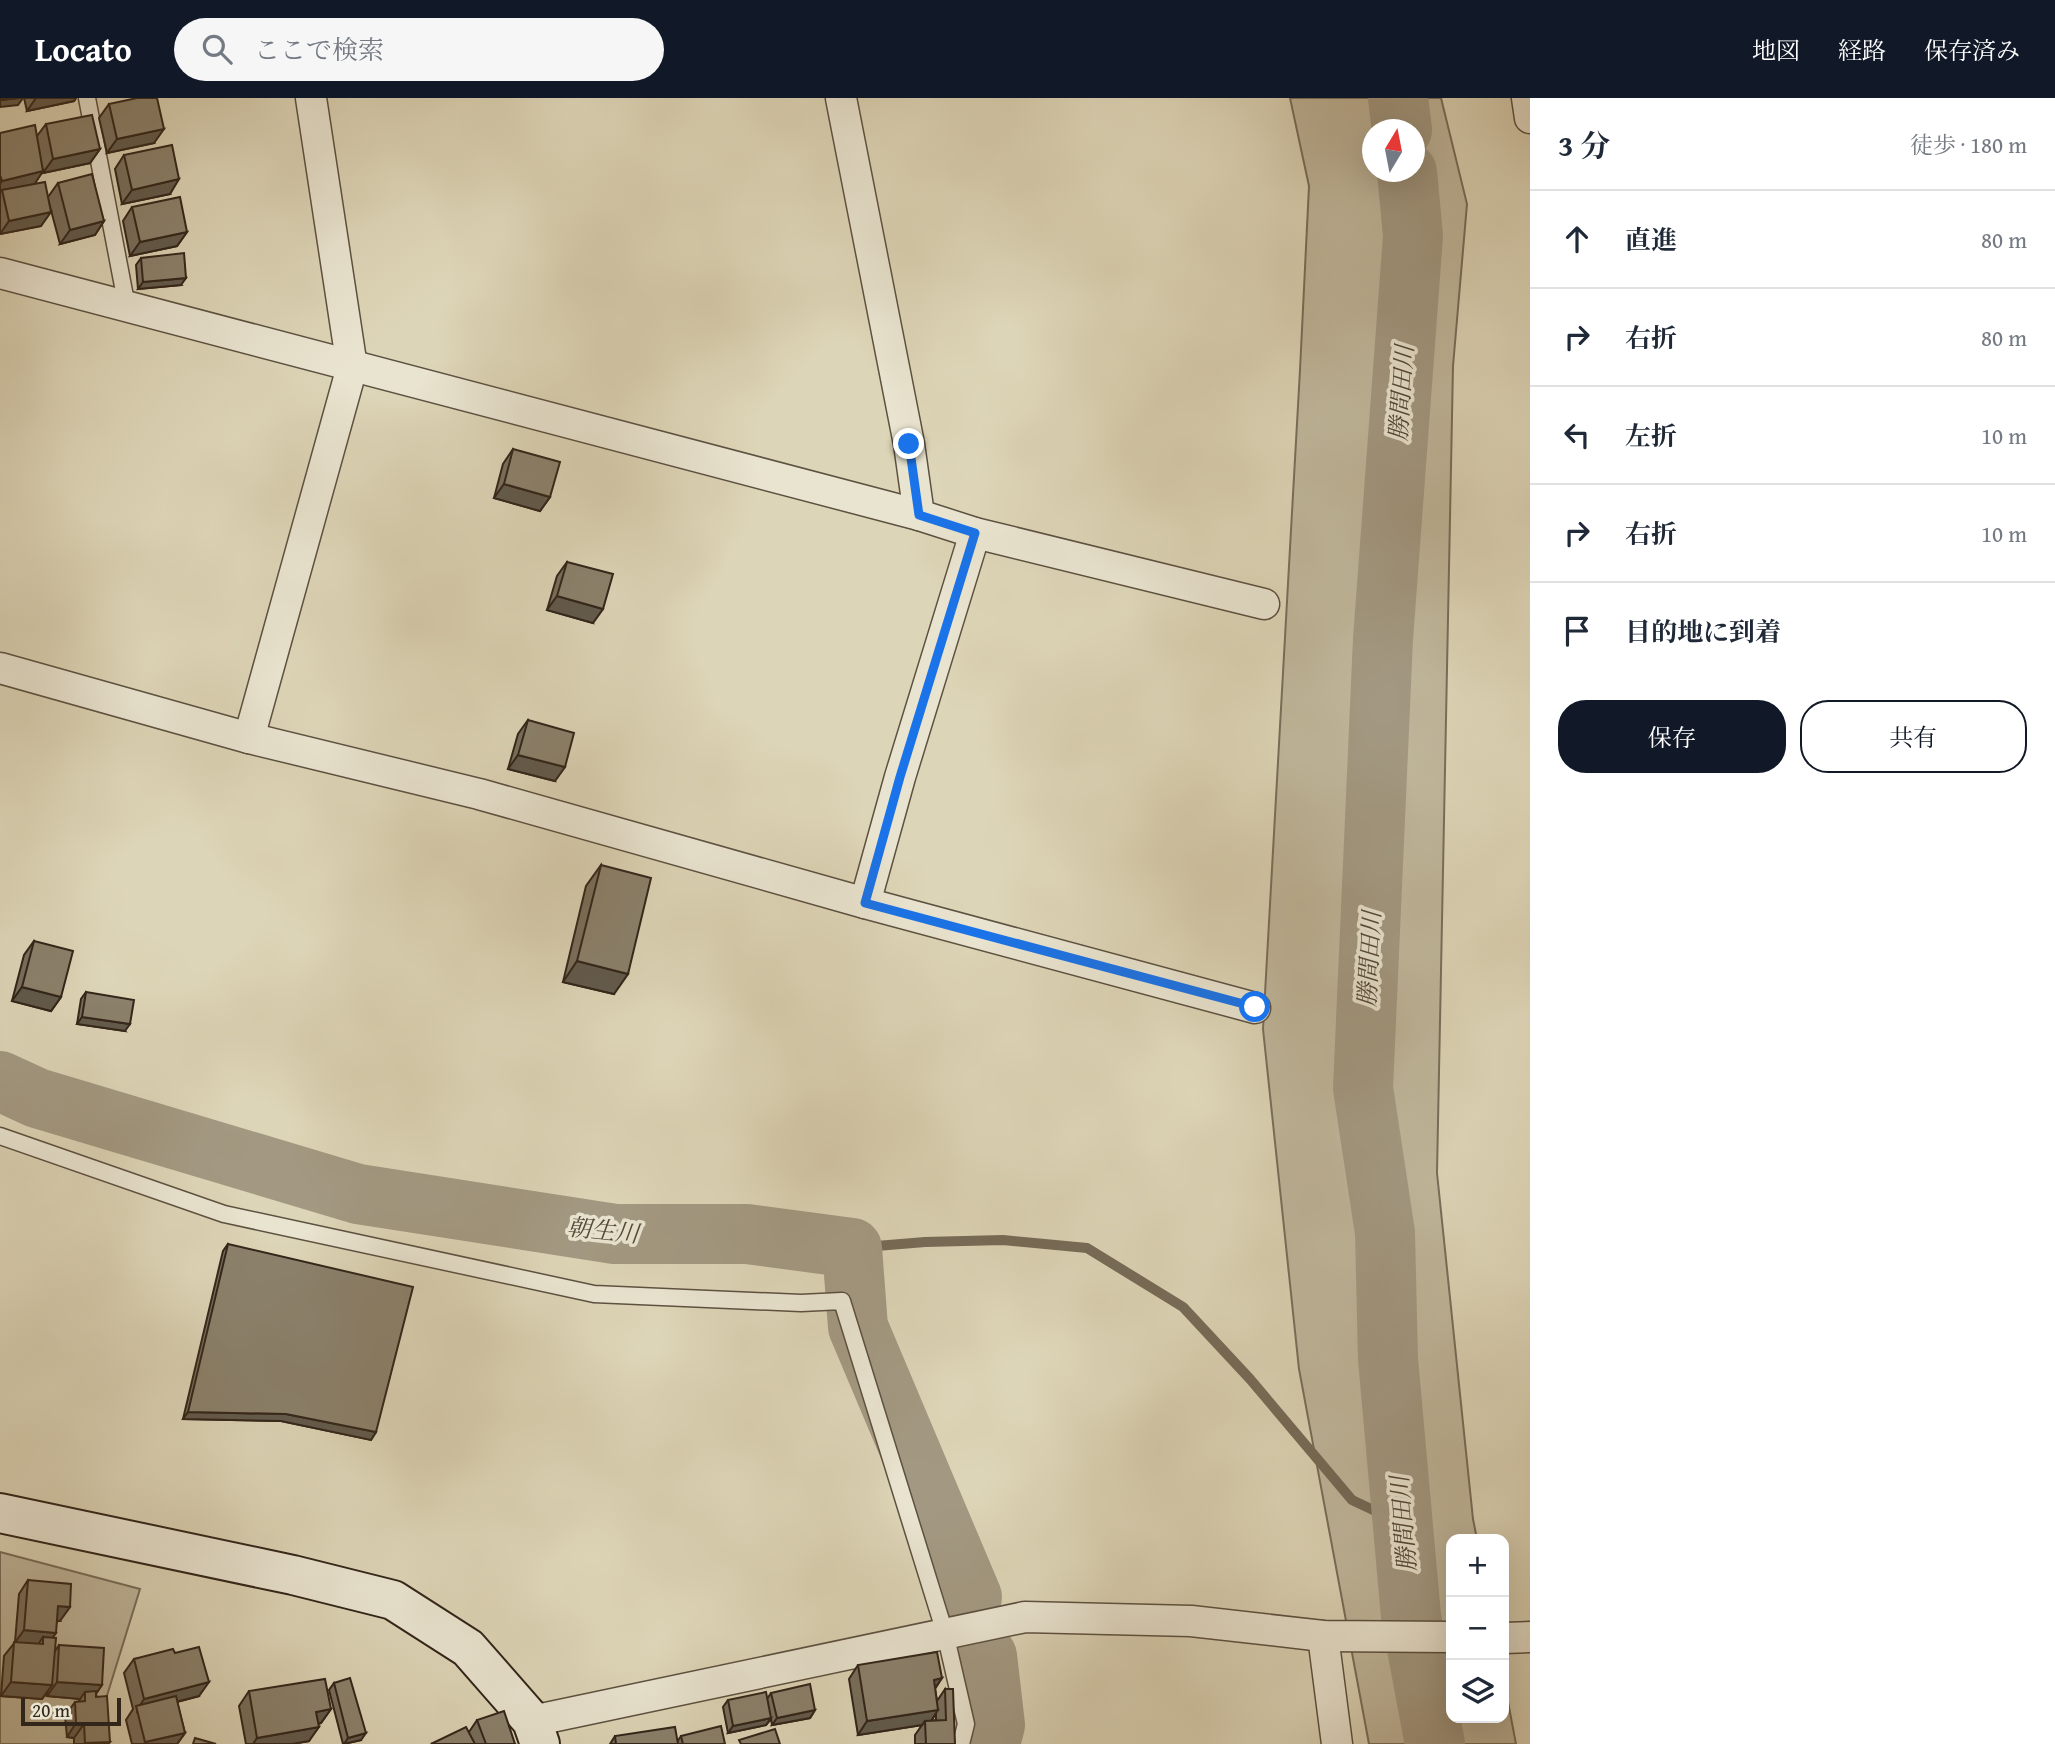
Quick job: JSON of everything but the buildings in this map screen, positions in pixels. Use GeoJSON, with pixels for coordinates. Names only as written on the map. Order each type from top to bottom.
{"type":"FeatureCollection","features":[{"type":"Feature","properties":{"kind":"street"},"geometry":{"type":"LineString","coordinates":[[249,738],[352,367],[311,98]]}},
{"type":"Feature","properties":{"kind":"street"},"geometry":{"type":"LineString","coordinates":[[841,98],[909,444],[919,515]]}},
{"type":"Feature","properties":{"kind":"street"},"geometry":{"type":"LineString","coordinates":[[1527,98],[1530,118]]}},
{"type":"Feature","properties":{"kind":"street"},"geometry":{"type":"LineString","coordinates":[[0,274],[919,515],[975,533],[1264,604]]}},
{"type":"Feature","properties":{"kind":"street"},"geometry":{"type":"LineString","coordinates":[[865,903],[900,777],[975,533]]}},
{"type":"Feature","properties":{"kind":"street"},"geometry":{"type":"LineString","coordinates":[[0,668],[249,738],[479,794],[865,903],[1255,1007]]}},
{"type":"Feature","properties":{"kind":"street"},"geometry":{"type":"LineString","coordinates":[[0,1513],[293,1575],[393,1600],[468,1648],[536,1733],[945,1633],[1025,1617],[1191,1621],[1323,1636],[1446,1637]]}},
{"type":"Feature","properties":{"kind":"street"},"geometry":{"type":"LineString","coordinates":[[1323,1636],[1337,1744]]}},
{"type":"Feature","properties":{"kind":"lane"},"geometry":{"type":"LineString","coordinates":[[87,98],[127,307]]}},
{"type":"Feature","properties":{"kind":"lane"},"geometry":{"type":"LineString","coordinates":[[0,1136],[224,1214],[594,1294],[801,1303],[842,1301],[945,1633],[966,1724],[961,1744]]}},
{"type":"Feature","properties":{"kind":"shaded area"},"geometry":{"type":"Polygon","coordinates":[[[1290,98],[1441,98],[1467,204],[1453,366],[1437,1173],[1476,1534],[1446,1534],[1446,1723],[1509,1723],[1509,1707],[1516,1744],[1369,1744],[1299,1369],[1263,1029],[1309,186],[1290,98]]]}},
{"type":"Feature","properties":{"kind":"shaded area"},"geometry":{"type":"Polygon","coordinates":[[[0,1552],[140,1589],[92,1744],[0,1744],[0,1552]]]}},
{"type":"Feature","properties":{"kind":"waterway","name":"勝間田川"},"geometry":{"type":"LineString","coordinates":[[1398,98],[1401,119]]}},
{"type":"Feature","properties":{"kind":"waterway","name":"勝間田川"},"geometry":{"type":"LineString","coordinates":[[1408,182],[1413,236],[1383,639],[1363,1088],[1385,1233],[1388,1359],[1411,1616],[1435,1744]]}},
{"type":"Feature","properties":{"kind":"waterway","name":"朝生川"},"geometry":{"type":"LineString","coordinates":[[0,1081],[37,1098],[358,1194],[615,1234],[747,1234],[852,1248],[858,1327],[972,1597]]}},
{"type":"Feature","properties":{"kind":"waterway"},"geometry":{"type":"LineString","coordinates":[[852,1248],[925,1242],[1003,1240],[1087,1248],[1183,1307],[1250,1379],[1352,1500],[1403,1524]]}},
{"type":"Feature","properties":{"kind":"waterway","name":"朝生川"},"geometry":{"type":"LineString","coordinates":[[987,1656],[995,1725],[990,1744]]}},
{"type":"Feature","properties":{"kind":"route"},"geometry":{"type":"LineString","coordinates":[[909,444],[919,515],[975,533],[900,777],[865,903],[1255,1007]]}}]}
